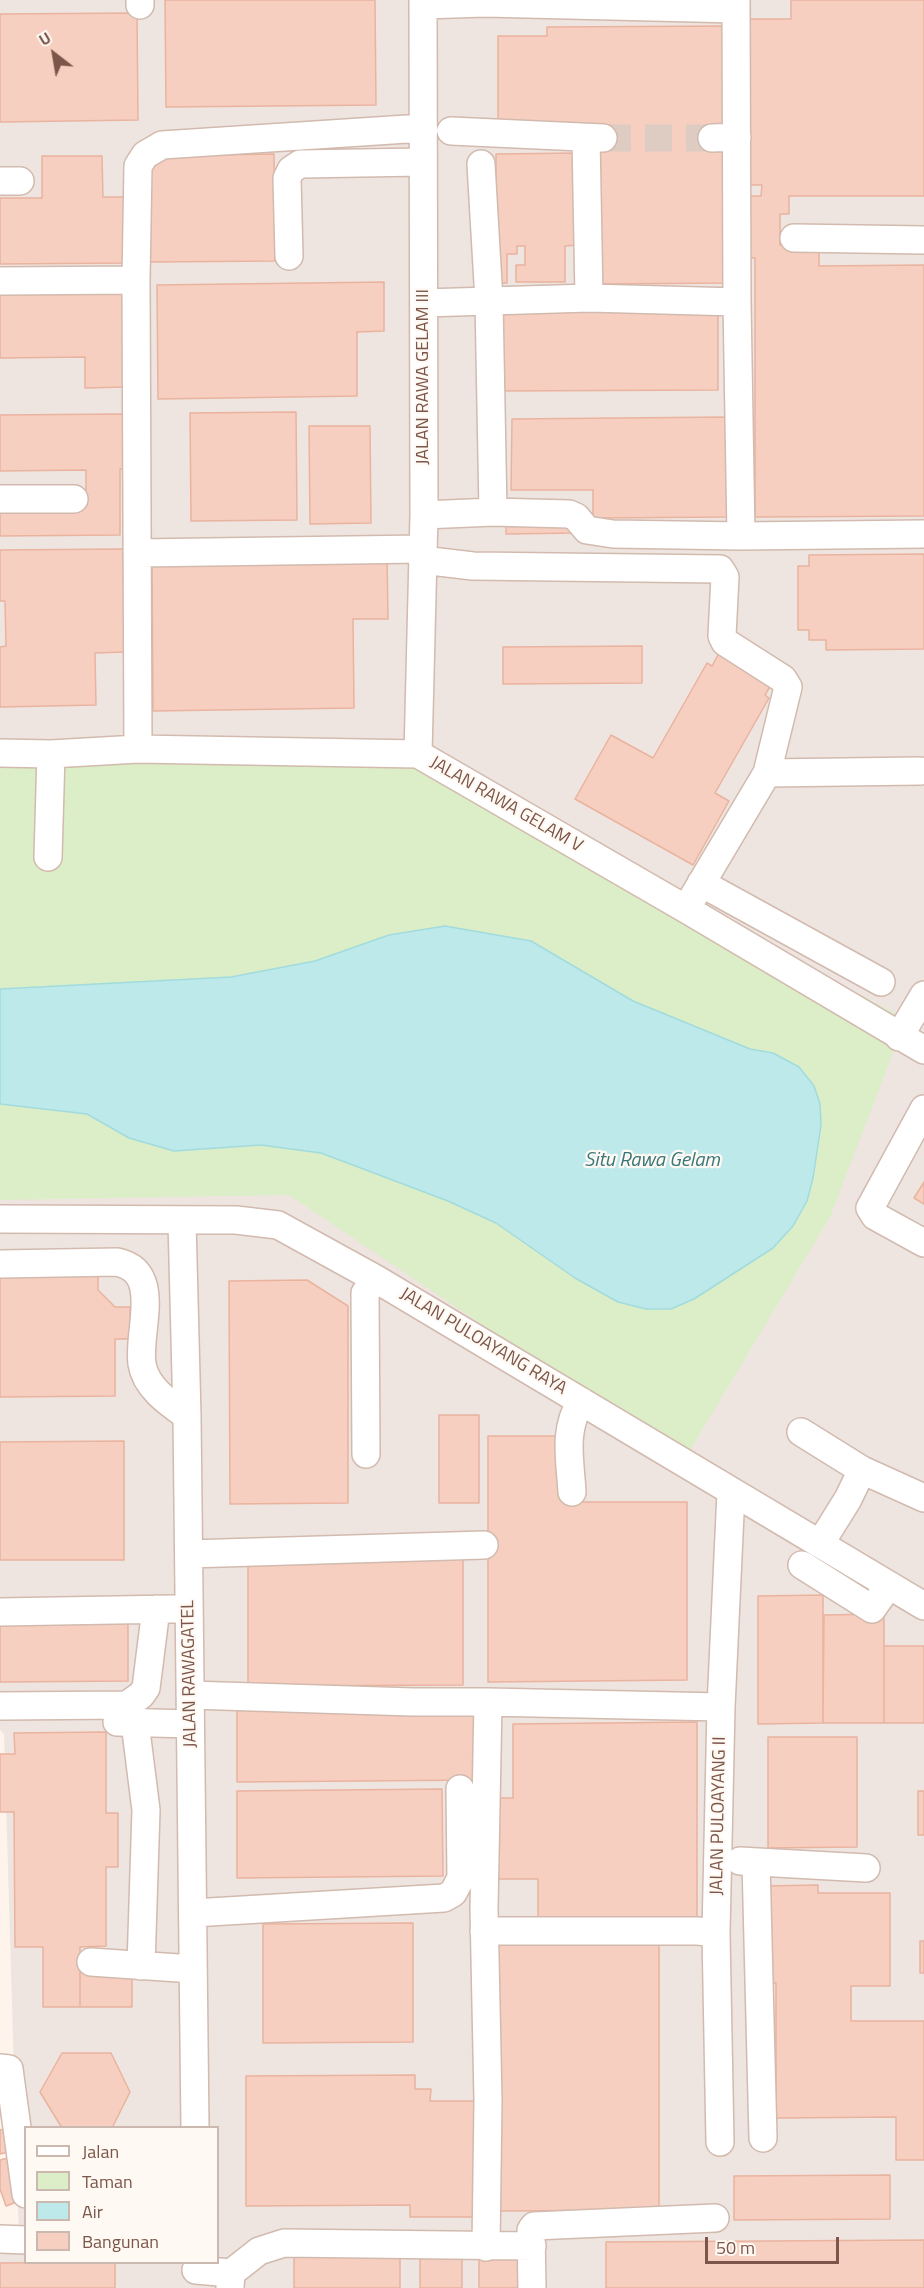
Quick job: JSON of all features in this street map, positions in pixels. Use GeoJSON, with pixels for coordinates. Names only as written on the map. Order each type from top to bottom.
{"type":"FeatureCollection","features":[{"type":"Feature","properties":{"kind":"street"},"geometry":{"type":"LineString","coordinates":[[423,2],[736,4],[725,137],[736,302],[741,536]]}},
{"type":"Feature","properties":{"kind":"street","name":"JALAN RAWA GELAM III"},"geometry":{"type":"LineString","coordinates":[[418,754],[424,515],[423,2]]}},
{"type":"Feature","properties":{"kind":"street"},"geometry":{"type":"LineString","coordinates":[[138,749],[136,280],[138,166],[145,155],[162,145],[407,129],[424,130]]}},
{"type":"Feature","properties":{"kind":"street"},"geometry":{"type":"LineString","coordinates":[[451,131],[595,138],[589,298]]}},
{"type":"Feature","properties":{"kind":"street"},"geometry":{"type":"LineString","coordinates":[[289,256],[287,178],[291,170],[300,164],[423,162]]}},
{"type":"Feature","properties":{"kind":"street"},"geometry":{"type":"LineString","coordinates":[[481,164],[489,301],[493,512]]}},
{"type":"Feature","properties":{"kind":"street"},"geometry":{"type":"LineString","coordinates":[[794,238],[924,240]]}},
{"type":"Feature","properties":{"kind":"street"},"geometry":{"type":"LineString","coordinates":[[0,280],[136,280]]}},
{"type":"Feature","properties":{"kind":"street"},"geometry":{"type":"LineString","coordinates":[[424,303],[589,298],[736,302]]}},
{"type":"Feature","properties":{"kind":"street"},"geometry":{"type":"LineString","coordinates":[[0,499],[74,500]]}},
{"type":"Feature","properties":{"kind":"street"},"geometry":{"type":"LineString","coordinates":[[424,515],[493,512],[569,514],[575,516],[587,530],[593,532],[741,536],[924,534]]}},
{"type":"Feature","properties":{"kind":"street"},"geometry":{"type":"LineString","coordinates":[[138,553],[422,554],[474,566],[720,568],[725,577],[722,636],[725,642],[783,679],[788,687],[767,773],[686,909]]}},
{"type":"Feature","properties":{"kind":"street","name":"JALAN RAWA GELAM V"},"geometry":{"type":"LineString","coordinates":[[0,753],[51,754],[138,749],[418,754],[924,1050]]}},
{"type":"Feature","properties":{"kind":"street"},"geometry":{"type":"LineString","coordinates":[[48,858],[51,754]]}},
{"type":"Feature","properties":{"kind":"street"},"geometry":{"type":"LineString","coordinates":[[767,773],[920,771]]}},
{"type":"Feature","properties":{"kind":"street"},"geometry":{"type":"LineString","coordinates":[[701,883],[881,982]]}},
{"type":"Feature","properties":{"kind":"street"},"geometry":{"type":"LineString","coordinates":[[900,1037],[924,995]]}},
{"type":"Feature","properties":{"kind":"street"},"geometry":{"type":"LineString","coordinates":[[924,1109],[870,1208],[875,1216],[924,1243]]}},
{"type":"Feature","properties":{"kind":"street","name":"JALAN PULOAYANG RAYA"},"geometry":{"type":"LineString","coordinates":[[0,1219],[236,1220],[278,1225],[376,1278],[924,1606]]}},
{"type":"Feature","properties":{"kind":"street","name":"JALAN RAWAGATEL"},"geometry":{"type":"LineString","coordinates":[[182,1221],[189,1554],[195,2126]]}},
{"type":"Feature","properties":{"kind":"street"},"geometry":{"type":"LineString","coordinates":[[0,1264],[117,1262],[128,1264],[133,1268],[143,1281],[142,1365],[150,1382],[161,1397],[187,1416]]}},
{"type":"Feature","properties":{"kind":"street"},"geometry":{"type":"LineString","coordinates":[[366,1454],[365,1293],[376,1278]]}},
{"type":"Feature","properties":{"kind":"street"},"geometry":{"type":"LineString","coordinates":[[572,1492],[569,1429],[572,1415],[581,1401]]}},
{"type":"Feature","properties":{"kind":"street"},"geometry":{"type":"LineString","coordinates":[[801,1432],[862,1470],[924,1498]]}},
{"type":"Feature","properties":{"kind":"street"},"geometry":{"type":"LineString","coordinates":[[820,1544],[848,1499],[862,1470]]}},
{"type":"Feature","properties":{"kind":"street","name":"JALAN PULOAYANG II"},"geometry":{"type":"LineString","coordinates":[[720,2142],[717,1862],[721,1707],[731,1491]]}},
{"type":"Feature","properties":{"kind":"street"},"geometry":{"type":"LineString","coordinates":[[189,1554],[484,1545]]}},
{"type":"Feature","properties":{"kind":"street"},"geometry":{"type":"LineString","coordinates":[[802,1565],[872,1609],[889,1585]]}},
{"type":"Feature","properties":{"kind":"street"},"geometry":{"type":"LineString","coordinates":[[0,1706],[127,1705],[135,1701],[146,1688],[156,1609]]}},
{"type":"Feature","properties":{"kind":"street"},"geometry":{"type":"LineString","coordinates":[[0,1612],[189,1609]]}},
{"type":"Feature","properties":{"kind":"street"},"geometry":{"type":"LineString","coordinates":[[190,1695],[413,1702],[721,1707]]}},
{"type":"Feature","properties":{"kind":"street"},"geometry":{"type":"LineString","coordinates":[[486,2247],[488,2101],[484,1931],[484,1790],[488,1702]]}},
{"type":"Feature","properties":{"kind":"street"},"geometry":{"type":"LineString","coordinates":[[0,1720],[190,1724]]}},
{"type":"Feature","properties":{"kind":"street"},"geometry":{"type":"LineString","coordinates":[[135,1723],[146,1810],[141,1966]]}},
{"type":"Feature","properties":{"kind":"street"},"geometry":{"type":"LineString","coordinates":[[193,1913],[444,1898],[453,1893],[460,1878],[460,1789]]}},
{"type":"Feature","properties":{"kind":"street"},"geometry":{"type":"LineString","coordinates":[[717,1862],[866,1868]]}},
{"type":"Feature","properties":{"kind":"street"},"geometry":{"type":"LineString","coordinates":[[756,1862],[763,2138]]}},
{"type":"Feature","properties":{"kind":"street"},"geometry":{"type":"LineString","coordinates":[[484,1931],[698,1931],[716,1933]]}},
{"type":"Feature","properties":{"kind":"street"},"geometry":{"type":"LineString","coordinates":[[91,1962],[193,1970]]}},
{"type":"Feature","properties":{"kind":"street"},"geometry":{"type":"LineString","coordinates":[[0,2068],[9,2069],[24,2179]]}},
{"type":"Feature","properties":{"kind":"street"},"geometry":{"type":"LineString","coordinates":[[532,2288],[531,2230],[534,2226],[715,2218]]}},
{"type":"Feature","properties":{"kind":"street"},"geometry":{"type":"LineString","coordinates":[[0,2239],[24,2240]]}},
{"type":"Feature","properties":{"kind":"street"},"geometry":{"type":"LineString","coordinates":[[196,2273],[230,2281],[259,2251],[284,2243],[532,2246]]}},
{"type":"Feature","properties":{"kind":"shaded area"},"geometry":{"type":"Polygon","coordinates":[[[0,0],[924,0],[924,2288],[0,2288],[0,2241],[19,2240],[4,1734],[0,1730],[0,0]]]}},
{"type":"Feature","properties":{"kind":"green space"},"geometry":{"type":"Polygon","coordinates":[[[419,760],[906,1019],[830,1217],[684,1460],[289,1195],[0,1200],[0,763],[419,760]]]}},
{"type":"Feature","properties":{"kind":"water","name":"Situ Rawa Gelam"},"geometry":{"type":"Polygon","coordinates":[[[445,926],[531,941],[633,1001],[750,1049],[773,1053],[799,1067],[814,1086],[820,1104],[821,1125],[807,1201],[793,1226],[773,1248],[694,1299],[671,1309],[646,1309],[618,1302],[575,1278],[496,1223],[448,1201],[321,1153],[261,1145],[174,1151],[129,1138],[87,1114],[0,1104],[0,989],[231,977],[315,961],[389,935],[445,926]]]}},
{"type":"Feature","properties":{"kind":"building"},"geometry":{"type":"Polygon","coordinates":[[[165,0],[375,0],[376,105],[166,107],[165,0]]]}},
{"type":"Feature","properties":{"kind":"building"},"geometry":{"type":"Polygon","coordinates":[[[791,0],[924,0],[924,196],[789,196],[789,214],[780,214],[780,245],[819,245],[819,266],[924,265],[924,516],[755,517],[755,258],[745,258],[745,196],[761,196],[762,185],[743,185],[743,19],[791,19],[791,0]]]}},
{"type":"Feature","properties":{"kind":"building"},"geometry":{"type":"Polygon","coordinates":[[[137,13],[138,120],[0,122],[0,14],[137,13]]]}},
{"type":"Feature","properties":{"kind":"building"},"geometry":{"type":"Polygon","coordinates":[[[728,26],[730,283],[595,284],[595,151],[605,151],[605,131],[498,127],[498,36],[547,36],[547,27],[728,26]]]}},
{"type":"Feature","properties":{"kind":"building"},"geometry":{"type":"Polygon","coordinates":[[[577,153],[577,245],[565,246],[565,282],[516,282],[516,265],[525,265],[525,246],[517,246],[517,254],[507,254],[507,283],[492,283],[496,232],[496,154],[577,153]]]}},
{"type":"Feature","properties":{"kind":"building"},"geometry":{"type":"Polygon","coordinates":[[[274,154],[275,261],[150,262],[150,156],[274,154]]]}},
{"type":"Feature","properties":{"kind":"building"},"geometry":{"type":"Polygon","coordinates":[[[42,156],[102,156],[103,197],[131,197],[131,263],[0,264],[0,198],[42,198],[42,156]]]}},
{"type":"Feature","properties":{"kind":"building"},"geometry":{"type":"Polygon","coordinates":[[[384,282],[384,331],[357,332],[357,396],[158,399],[157,285],[384,282]]]}},
{"type":"Feature","properties":{"kind":"building"},"geometry":{"type":"Polygon","coordinates":[[[124,287],[125,387],[85,388],[85,357],[0,358],[0,289],[124,287]]]}},
{"type":"Feature","properties":{"kind":"building"},"geometry":{"type":"Polygon","coordinates":[[[718,305],[718,390],[495,391],[495,307],[718,305]]]}},
{"type":"Feature","properties":{"kind":"building"},"geometry":{"type":"Polygon","coordinates":[[[296,412],[297,520],[191,521],[190,413],[296,412]]]}},
{"type":"Feature","properties":{"kind":"building"},"geometry":{"type":"Polygon","coordinates":[[[123,414],[120,535],[0,536],[0,503],[86,502],[86,470],[0,471],[0,415],[123,414]]]}},
{"type":"Feature","properties":{"kind":"building"},"geometry":{"type":"Polygon","coordinates":[[[728,417],[728,517],[593,518],[593,490],[511,490],[512,419],[728,417]]]}},
{"type":"Feature","properties":{"kind":"building"},"geometry":{"type":"Polygon","coordinates":[[[309,426],[370,426],[371,523],[310,524],[309,426]]]}},
{"type":"Feature","properties":{"kind":"building"},"geometry":{"type":"Polygon","coordinates":[[[576,517],[576,533],[506,534],[506,518],[576,517]]]}},
{"type":"Feature","properties":{"kind":"building"},"geometry":{"type":"Polygon","coordinates":[[[123,549],[124,652],[95,653],[96,705],[0,707],[0,647],[6,646],[5,601],[0,601],[0,550],[123,549]]]}},
{"type":"Feature","properties":{"kind":"building"},"geometry":{"type":"Polygon","coordinates":[[[924,554],[924,649],[826,650],[826,640],[809,640],[809,630],[798,630],[798,566],[809,566],[809,555],[924,554]]]}},
{"type":"Feature","properties":{"kind":"building"},"geometry":{"type":"Polygon","coordinates":[[[387,556],[388,619],[353,619],[354,708],[153,711],[152,559],[387,556]]]}},
{"type":"Feature","properties":{"kind":"building"},"geometry":{"type":"Polygon","coordinates":[[[642,646],[642,683],[503,684],[503,647],[642,646]]]}},
{"type":"Feature","properties":{"kind":"building"},"geometry":{"type":"Polygon","coordinates":[[[719,653],[772,683],[765,695],[769,698],[715,793],[729,801],[693,865],[575,799],[611,735],[653,758],[707,663],[712,666],[719,653]]]}},
{"type":"Feature","properties":{"kind":"building"},"geometry":{"type":"Polygon","coordinates":[[[924,1182],[924,1204],[914,1198],[924,1182]]]}},
{"type":"Feature","properties":{"kind":"building"},"geometry":{"type":"Polygon","coordinates":[[[98,1275],[98,1290],[115,1307],[130,1307],[131,1339],[115,1339],[115,1396],[0,1397],[0,1276],[98,1275]]]}},
{"type":"Feature","properties":{"kind":"building"},"geometry":{"type":"Polygon","coordinates":[[[307,1280],[348,1306],[348,1503],[230,1504],[229,1281],[307,1280]]]}},
{"type":"Feature","properties":{"kind":"building"},"geometry":{"type":"Polygon","coordinates":[[[439,1415],[479,1415],[479,1503],[439,1503],[439,1415]]]}},
{"type":"Feature","properties":{"kind":"building"},"geometry":{"type":"Polygon","coordinates":[[[488,1436],[568,1436],[568,1502],[687,1502],[687,1680],[488,1682],[488,1436]]]}},
{"type":"Feature","properties":{"kind":"building"},"geometry":{"type":"Polygon","coordinates":[[[124,1441],[124,1560],[0,1560],[0,1442],[124,1441]]]}},
{"type":"Feature","properties":{"kind":"building"},"geometry":{"type":"Polygon","coordinates":[[[463,1553],[463,1685],[248,1686],[248,1554],[463,1553]]]}},
{"type":"Feature","properties":{"kind":"building"},"geometry":{"type":"Polygon","coordinates":[[[823,1595],[823,1723],[758,1724],[758,1596],[823,1595]]]}},
{"type":"Feature","properties":{"kind":"building"},"geometry":{"type":"Polygon","coordinates":[[[128,1614],[128,1681],[0,1682],[0,1615],[128,1614]]]}},
{"type":"Feature","properties":{"kind":"building"},"geometry":{"type":"Polygon","coordinates":[[[884,1614],[884,1723],[823,1723],[824,1615],[884,1614]]]}},
{"type":"Feature","properties":{"kind":"building"},"geometry":{"type":"Polygon","coordinates":[[[884,1646],[924,1646],[924,1723],[884,1723],[884,1646]]]}},
{"type":"Feature","properties":{"kind":"building"},"geometry":{"type":"Polygon","coordinates":[[[479,1708],[479,1780],[237,1782],[237,1709],[479,1708]]]}},
{"type":"Feature","properties":{"kind":"building"},"geometry":{"type":"Polygon","coordinates":[[[697,1722],[697,1919],[538,1920],[538,1879],[491,1879],[491,1798],[513,1798],[513,1724],[697,1722]]]}},
{"type":"Feature","properties":{"kind":"building"},"geometry":{"type":"Polygon","coordinates":[[[106,1732],[106,1813],[118,1813],[118,1867],[106,1867],[106,1946],[80,1947],[80,2007],[43,2007],[43,1947],[15,1947],[14,1812],[0,1812],[0,1754],[15,1754],[14,1733],[106,1732]]]}},
{"type":"Feature","properties":{"kind":"building"},"geometry":{"type":"Polygon","coordinates":[[[768,1737],[857,1737],[857,1847],[768,1848],[768,1737]]]}},
{"type":"Feature","properties":{"kind":"building"},"geometry":{"type":"Polygon","coordinates":[[[442,1789],[443,1876],[237,1878],[237,1791],[442,1789]]]}},
{"type":"Feature","properties":{"kind":"building"},"geometry":{"type":"Polygon","coordinates":[[[918,1791],[924,1791],[924,1835],[918,1835],[918,1791]]]}},
{"type":"Feature","properties":{"kind":"building"},"geometry":{"type":"Polygon","coordinates":[[[818,1885],[818,1893],[890,1893],[890,1986],[851,1986],[851,2021],[924,2021],[924,2160],[896,2160],[896,2117],[776,2118],[776,1983],[764,1983],[764,1886],[818,1885]]]}},
{"type":"Feature","properties":{"kind":"building"},"geometry":{"type":"Polygon","coordinates":[[[413,1923],[413,2042],[263,2043],[263,1924],[413,1923]]]}},
{"type":"Feature","properties":{"kind":"building"},"geometry":{"type":"Polygon","coordinates":[[[659,1935],[659,2210],[494,2211],[493,1936],[659,1935]]]}},
{"type":"Feature","properties":{"kind":"building"},"geometry":{"type":"Polygon","coordinates":[[[920,1941],[924,1941],[924,1973],[920,1973],[920,1941]]]}},
{"type":"Feature","properties":{"kind":"building"},"geometry":{"type":"Polygon","coordinates":[[[132,1971],[132,2007],[80,2007],[80,1972],[132,1971]]]}},
{"type":"Feature","properties":{"kind":"building"},"geometry":{"type":"Polygon","coordinates":[[[62,2053],[111,2053],[130,2092],[113,2126],[61,2126],[40,2092],[62,2053]]]}},
{"type":"Feature","properties":{"kind":"building"},"geometry":{"type":"Polygon","coordinates":[[[415,2075],[415,2089],[431,2089],[430,2101],[476,2101],[475,2217],[410,2217],[410,2205],[246,2206],[246,2076],[415,2075]]]}},
{"type":"Feature","properties":{"kind":"building"},"geometry":{"type":"Polygon","coordinates":[[[3,2129],[8,2152],[0,2154],[0,2130],[3,2129]]]}},
{"type":"Feature","properties":{"kind":"building"},"geometry":{"type":"Polygon","coordinates":[[[8,2158],[22,2200],[6,2206],[0,2189],[0,2160],[8,2158]]]}},
{"type":"Feature","properties":{"kind":"building"},"geometry":{"type":"Polygon","coordinates":[[[890,2175],[890,2219],[734,2220],[734,2176],[890,2175]]]}},
{"type":"Feature","properties":{"kind":"building"},"geometry":{"type":"Polygon","coordinates":[[[924,2240],[924,2288],[606,2288],[606,2242],[924,2240]]]}},
{"type":"Feature","properties":{"kind":"building"},"geometry":{"type":"Polygon","coordinates":[[[400,2252],[400,2288],[294,2288],[294,2253],[400,2252]]]}},
{"type":"Feature","properties":{"kind":"building"},"geometry":{"type":"Polygon","coordinates":[[[420,2253],[462,2253],[462,2288],[420,2288],[420,2253]]]}},
{"type":"Feature","properties":{"kind":"building"},"geometry":{"type":"Polygon","coordinates":[[[479,2254],[518,2254],[518,2288],[479,2288],[479,2254]]]}},
{"type":"Feature","properties":{"kind":"building"},"geometry":{"type":"Polygon","coordinates":[[[0,2263],[115,2264],[115,2288],[0,2288],[0,2263]]]}},
{"type":"Feature","properties":{"kind":"tunnel"},"geometry":{"type":"LineString","coordinates":[[604,138],[712,138]]}}]}
